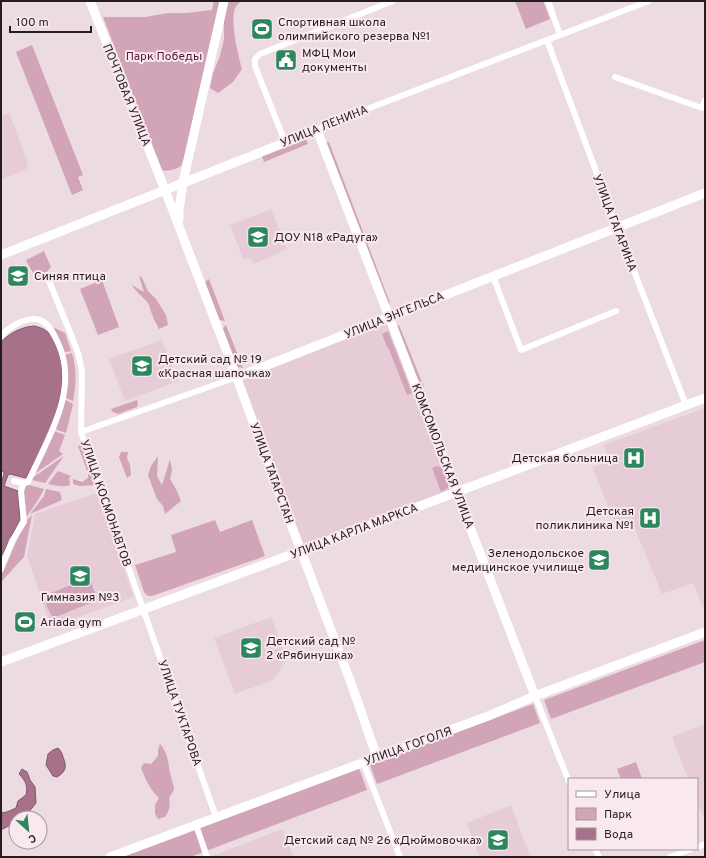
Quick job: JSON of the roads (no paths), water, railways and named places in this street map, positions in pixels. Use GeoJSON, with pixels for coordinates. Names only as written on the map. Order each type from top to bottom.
{"type":"FeatureCollection","features":[{"type":"Feature","properties":{"kind":"street","name":"ПОЧТОВАЯ УЛИЦА"},"geometry":{"type":"LineString","coordinates":[[90,1],[165,190]]}},
{"type":"Feature","properties":{"kind":"street"},"geometry":{"type":"LineString","coordinates":[[178,224],[183,182],[224,1]]}},
{"type":"Feature","properties":{"kind":"street"},"geometry":{"type":"LineString","coordinates":[[285,142],[255,66],[255,59],[260,54],[393,1]]}},
{"type":"Feature","properties":{"kind":"street"},"geometry":{"type":"LineString","coordinates":[[548,1],[560,35]]}},
{"type":"Feature","properties":{"kind":"street","name":"УЛИЦА ЛЕНИНА"},"geometry":{"type":"LineString","coordinates":[[1,254],[342,119],[649,1]]}},
{"type":"Feature","properties":{"kind":"street","name":"УЛИЦА ГАГАРИНА"},"geometry":{"type":"LineString","coordinates":[[547,40],[616,227],[686,405]]}},
{"type":"Feature","properties":{"kind":"street"},"geometry":{"type":"LineString","coordinates":[[615,77],[702,108],[705,100]]}},
{"type":"Feature","properties":{"kind":"street","name":"КОМСОМОЛЬСКАЯ УЛИЦА"},"geometry":{"type":"LineString","coordinates":[[317,130],[388,318],[568,779]]}},
{"type":"Feature","properties":{"kind":"street","name":"УЛИЦА ТАТАРСТАН"},"geometry":{"type":"LineString","coordinates":[[165,190],[237,377],[377,757]]}},
{"type":"Feature","properties":{"kind":"street","name":"УЛИЦА ЭНГЕЛЬСА"},"geometry":{"type":"LineString","coordinates":[[81,432],[237,377],[705,193]]}},
{"type":"Feature","properties":{"kind":"street"},"geometry":{"type":"LineString","coordinates":[[493,276],[521,350],[616,311]]}},
{"type":"Feature","properties":{"kind":"street","name":"УЛИЦА КОСМОНАВТОВ"},"geometry":{"type":"LineString","coordinates":[[49,281],[78,353],[82,371],[81,432],[144,609]]}},
{"type":"Feature","properties":{"kind":"street"},"geometry":{"type":"LineString","coordinates":[[1,336],[13,326],[25,321],[37,319],[43,322],[54,335],[64,358],[64,394],[61,408],[53,430],[28,482],[23,483],[14,481]]}},
{"type":"Feature","properties":{"kind":"street","name":"УЛИЦА КАРЛА МАРКСА"},"geometry":{"type":"LineString","coordinates":[[1,662],[301,551],[705,398]]}},
{"type":"Feature","properties":{"kind":"street"},"geometry":{"type":"LineString","coordinates":[[1,569],[12,541],[24,522],[21,492],[23,483]]}},
{"type":"Feature","properties":{"kind":"street","name":"УЛИЦА ТУКТАРОВА"},"geometry":{"type":"LineString","coordinates":[[144,609],[216,817]]}},
{"type":"Feature","properties":{"kind":"street","name":"УЛИЦА ГОГОЛЯ"},"geometry":{"type":"LineString","coordinates":[[110,857],[488,716],[535,696],[705,632]]}},
{"type":"Feature","properties":{"kind":"street"},"geometry":{"type":"LineString","coordinates":[[363,762],[400,857]]}},
{"type":"Feature","properties":{"kind":"street"},"geometry":{"type":"LineString","coordinates":[[196,825],[207,857]]}},
{"type":"Feature","properties":{"kind":"street"},"geometry":{"type":"LineString","coordinates":[[670,857],[688,850]]}},
{"type":"Feature","properties":{"kind":"water"},"geometry":{"type":"Polygon","coordinates":[[[34,326],[48,332],[56,345],[61,362],[62,379],[60,396],[50,431],[26,478],[10,474],[8,475],[4,486],[18,491],[20,519],[1,557],[1,484],[4,472],[1,471],[1,342],[16,331],[34,326]]]}},
{"type":"Feature","properties":{"kind":"water"},"geometry":{"type":"Polygon","coordinates":[[[58,748],[62,753],[65,768],[64,771],[57,777],[53,776],[46,765],[48,754],[58,748]]]}},
{"type":"Feature","properties":{"kind":"water"},"geometry":{"type":"Polygon","coordinates":[[[22,769],[27,772],[35,787],[36,803],[30,810],[12,810],[16,808],[18,801],[26,795],[26,784],[19,774],[22,769]]]}},
{"type":"Feature","properties":{"kind":"water"},"geometry":{"type":"Polygon","coordinates":[[[7,812],[8,826],[1,829],[1,813],[7,812]]]}},
{"type":"Feature","properties":{"kind":"place","name":"Спортивная школа олимпийского резерва №1"},"geometry":{"type":"Point","coordinates":[262,29]}},
{"type":"Feature","properties":{"kind":"place","name":"МФЦ Мои документы"},"geometry":{"type":"Point","coordinates":[286,60]}},
{"type":"Feature","properties":{"kind":"place","name":"ДОУ N18 «Радуга»"},"geometry":{"type":"Point","coordinates":[258,237]}},
{"type":"Feature","properties":{"kind":"place","name":"Синяя птица"},"geometry":{"type":"Point","coordinates":[18,276]}},
{"type":"Feature","properties":{"kind":"place","name":"Детский сад № 19 «Красная шапочка»"},"geometry":{"type":"Point","coordinates":[142,366]}},
{"type":"Feature","properties":{"kind":"place","name":"Детская больница"},"geometry":{"type":"Point","coordinates":[634,458]}},
{"type":"Feature","properties":{"kind":"place","name":"Детская поликлиника №1"},"geometry":{"type":"Point","coordinates":[650,518]}},
{"type":"Feature","properties":{"kind":"place","name":"Зеленодольское медицинское училище"},"geometry":{"type":"Point","coordinates":[599,560]}},
{"type":"Feature","properties":{"kind":"place","name":"Гимназия №3"},"geometry":{"type":"Point","coordinates":[80,576]}},
{"type":"Feature","properties":{"kind":"place","name":"Ariada gym"},"geometry":{"type":"Point","coordinates":[25,622]}},
{"type":"Feature","properties":{"kind":"place","name":"Детский сад № 2 «Рябинушка»"},"geometry":{"type":"Point","coordinates":[251,648]}},
{"type":"Feature","properties":{"kind":"place","name":"Детский сад № 26 «Дюймовочка»"},"geometry":{"type":"Point","coordinates":[498,840]}},
{"type":"Feature","properties":{"kind":"park label","name":"Парк Победы"},"geometry":{"type":"Point","coordinates":[164,56]}}]}
